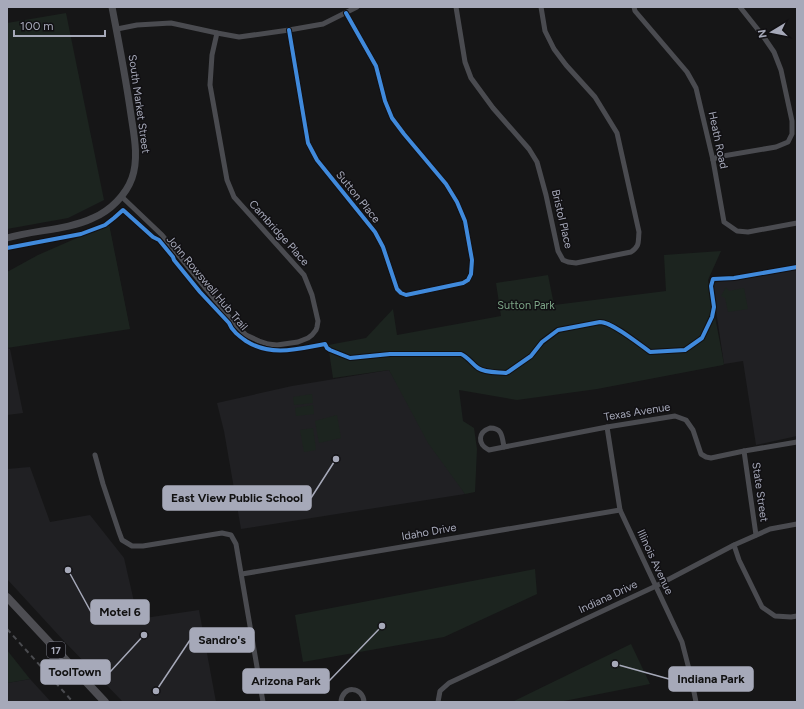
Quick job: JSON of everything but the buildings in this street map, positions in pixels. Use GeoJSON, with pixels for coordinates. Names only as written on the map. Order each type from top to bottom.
{"type":"FeatureCollection","features":[{"type":"Feature","properties":{"kind":"highway","name":"17"},"geometry":{"type":"LineString","coordinates":[[7,597],[104,702]]}},
{"type":"Feature","properties":{"kind":"main road","name":"South Market Street"},"geometry":{"type":"LineString","coordinates":[[7,238],[74,224],[93,218],[107,210],[128,188],[133,176],[136,146],[127,83],[112,7]]}},
{"type":"Feature","properties":{"kind":"street"},"geometry":{"type":"LineString","coordinates":[[116,29],[137,25],[171,23],[239,37],[323,24],[357,7]]}},
{"type":"Feature","properties":{"kind":"street","name":"Bristol Place"},"geometry":{"type":"LineString","coordinates":[[456,7],[465,62],[471,78],[493,108],[529,149],[537,162],[558,251],[563,260],[576,263],[630,252],[636,248],[638,244],[639,232],[617,133],[595,97],[566,65],[554,49],[545,31],[541,7]]}},
{"type":"Feature","properties":{"kind":"street","name":"Heath Road"},"geometry":{"type":"LineString","coordinates":[[634,7],[635,11],[687,72],[696,88],[713,160],[724,222],[737,232],[748,232],[797,223]]}},
{"type":"Feature","properties":{"kind":"street"},"geometry":{"type":"LineString","coordinates":[[713,160],[717,157],[776,147],[788,142],[792,134],[792,121],[781,70],[774,52],[740,7]]}},
{"type":"Feature","properties":{"kind":"street","name":"Sutton Place"},"geometry":{"type":"LineString","coordinates":[[289,30],[308,143],[317,160],[375,232],[383,247],[397,289],[406,295],[463,283],[468,280],[471,274],[472,260],[465,221],[457,202],[446,184],[392,118],[385,101],[376,66],[346,13]]}},
{"type":"Feature","properties":{"kind":"street","name":"Cambridge Place"},"geometry":{"type":"LineString","coordinates":[[122,196],[162,235],[234,323],[246,335],[259,342],[277,345],[298,342],[312,335],[316,330],[318,321],[312,295],[304,275],[234,197],[227,180],[210,85],[212,55],[217,33]]}},
{"type":"Feature","properties":{"kind":"street","name":"Texas Avenue"},"geometry":{"type":"LineString","coordinates":[[504,447],[502,434],[497,429],[486,429],[480,438],[485,448],[489,450],[607,427],[675,416],[686,420],[693,430],[701,454],[706,457],[711,458],[797,442]]}},
{"type":"Feature","properties":{"kind":"street","name":"Illinois Avenue"},"geometry":{"type":"LineString","coordinates":[[607,427],[620,510],[682,642],[696,702]]}},
{"type":"Feature","properties":{"kind":"street","name":"State Street"},"geometry":{"type":"LineString","coordinates":[[744,451],[756,535]]}},
{"type":"Feature","properties":{"kind":"street"},"geometry":{"type":"LineString","coordinates":[[95,455],[122,540],[132,546],[144,546],[222,532],[231,535],[236,544],[242,574],[263,702]]}},
{"type":"Feature","properties":{"kind":"street","name":"Idaho Drive"},"geometry":{"type":"LineString","coordinates":[[242,574],[620,510]]}},
{"type":"Feature","properties":{"kind":"street","name":"Indiana Drive"},"geometry":{"type":"LineString","coordinates":[[438,702],[440,691],[449,683],[656,586],[734,545],[770,529],[797,524]]}},
{"type":"Feature","properties":{"kind":"street"},"geometry":{"type":"LineString","coordinates":[[734,545],[739,560],[762,607],[774,616],[797,616]]}},
{"type":"Feature","properties":{"kind":"street"},"geometry":{"type":"LineString","coordinates":[[341,702],[344,693],[351,690],[358,691],[363,697],[364,702]]}},
{"type":"Feature","properties":{"kind":"shaded area"},"geometry":{"type":"Polygon","coordinates":[[[797,268],[797,436],[756,445],[743,361],[724,364],[712,283],[797,268]]]}},
{"type":"Feature","properties":{"kind":"shaded area"},"geometry":{"type":"Polygon","coordinates":[[[7,348],[10,349],[23,413],[7,415],[7,348]]]}},
{"type":"Feature","properties":{"kind":"shaded area"},"geometry":{"type":"Polygon","coordinates":[[[389,370],[465,494],[241,529],[224,431],[217,403],[292,386],[389,370]]]}},
{"type":"Feature","properties":{"kind":"shaded area"},"geometry":{"type":"Polygon","coordinates":[[[30,467],[50,522],[90,515],[124,558],[138,619],[199,610],[216,702],[123,702],[7,579],[7,469],[30,467]]]}},
{"type":"Feature","properties":{"kind":"shaded area"},"geometry":{"type":"Polygon","coordinates":[[[30,679],[51,702],[7,702],[7,683],[30,679]]]}},
{"type":"Feature","properties":{"kind":"green space"},"geometry":{"type":"Polygon","coordinates":[[[66,13],[104,200],[68,218],[7,229],[7,23],[66,13]]]}},
{"type":"Feature","properties":{"kind":"green space"},"geometry":{"type":"Polygon","coordinates":[[[109,224],[130,329],[7,348],[7,272],[38,255],[109,224]]]}},
{"type":"Feature","properties":{"kind":"green space","name":"Sutton Park"},"geometry":{"type":"Polygon","coordinates":[[[721,251],[708,280],[723,365],[597,389],[517,400],[459,390],[463,421],[474,428],[477,449],[475,492],[465,494],[428,443],[389,370],[333,378],[328,345],[366,338],[393,309],[397,335],[501,316],[496,283],[548,275],[554,305],[666,291],[664,255],[721,251]]]}},
{"type":"Feature","properties":{"kind":"green space"},"geometry":{"type":"Polygon","coordinates":[[[726,287],[729,291],[744,288],[748,309],[728,312],[725,298],[721,296],[726,287]]]}},
{"type":"Feature","properties":{"kind":"green space"},"geometry":{"type":"Polygon","coordinates":[[[312,394],[313,403],[294,405],[293,397],[312,394]]]}},
{"type":"Feature","properties":{"kind":"green space"},"geometry":{"type":"Polygon","coordinates":[[[313,405],[314,414],[296,416],[295,408],[313,405]]]}},
{"type":"Feature","properties":{"kind":"green space"},"geometry":{"type":"Polygon","coordinates":[[[337,415],[341,438],[319,443],[315,421],[337,415]]]}},
{"type":"Feature","properties":{"kind":"green space"},"geometry":{"type":"Polygon","coordinates":[[[313,428],[316,450],[304,452],[300,430],[313,428]]]}},
{"type":"Feature","properties":{"kind":"green space"},"geometry":{"type":"Polygon","coordinates":[[[535,569],[537,594],[444,637],[303,662],[295,615],[535,569]]]}},
{"type":"Feature","properties":{"kind":"green space"},"geometry":{"type":"Polygon","coordinates":[[[631,644],[650,684],[559,702],[512,702],[631,644]]]}},
{"type":"Feature","properties":{"kind":"green space"},"geometry":{"type":"Polygon","coordinates":[[[7,650],[30,679],[7,683],[7,650]]]}},
{"type":"Feature","properties":{"kind":"railway"},"geometry":{"type":"LineString","coordinates":[[7,629],[73,702]]}},
{"type":"Feature","properties":{"kind":"cycle path"},"geometry":{"type":"LineString","coordinates":[[289,30],[308,143],[317,160],[375,232],[383,247],[397,289],[406,295],[463,283],[468,280],[471,274],[472,260],[465,221],[457,202],[446,184],[392,118],[385,101],[376,66],[346,13]]}},
{"type":"Feature","properties":{"kind":"cycle path","name":"John Rowswell Hub Trail"},"geometry":{"type":"LineString","coordinates":[[7,248],[81,234],[105,225],[123,210],[153,237],[159,240],[200,292],[229,323],[236,333],[255,346],[265,349],[285,350],[325,344],[330,350],[350,358],[390,354],[461,354],[481,370],[506,373],[531,356],[542,342],[558,330],[600,322],[618,329],[650,352],[685,350],[702,338],[712,317],[714,307],[711,286],[713,279],[734,278],[797,267]]}},
{"type":"Feature","properties":{"kind":"place","name":"East View Public School"},"geometry":{"type":"Point","coordinates":[336,459]}},
{"type":"Feature","properties":{"kind":"place","name":"Motel 6"},"geometry":{"type":"Point","coordinates":[68,570]}},
{"type":"Feature","properties":{"kind":"place","name":"Arizona Park"},"geometry":{"type":"Point","coordinates":[382,626]}},
{"type":"Feature","properties":{"kind":"place","name":"ToolTown"},"geometry":{"type":"Point","coordinates":[144,635]}},
{"type":"Feature","properties":{"kind":"place","name":"Indiana Park"},"geometry":{"type":"Point","coordinates":[615,664]}},
{"type":"Feature","properties":{"kind":"place","name":"Sandro's"},"geometry":{"type":"Point","coordinates":[156,691]}}]}
